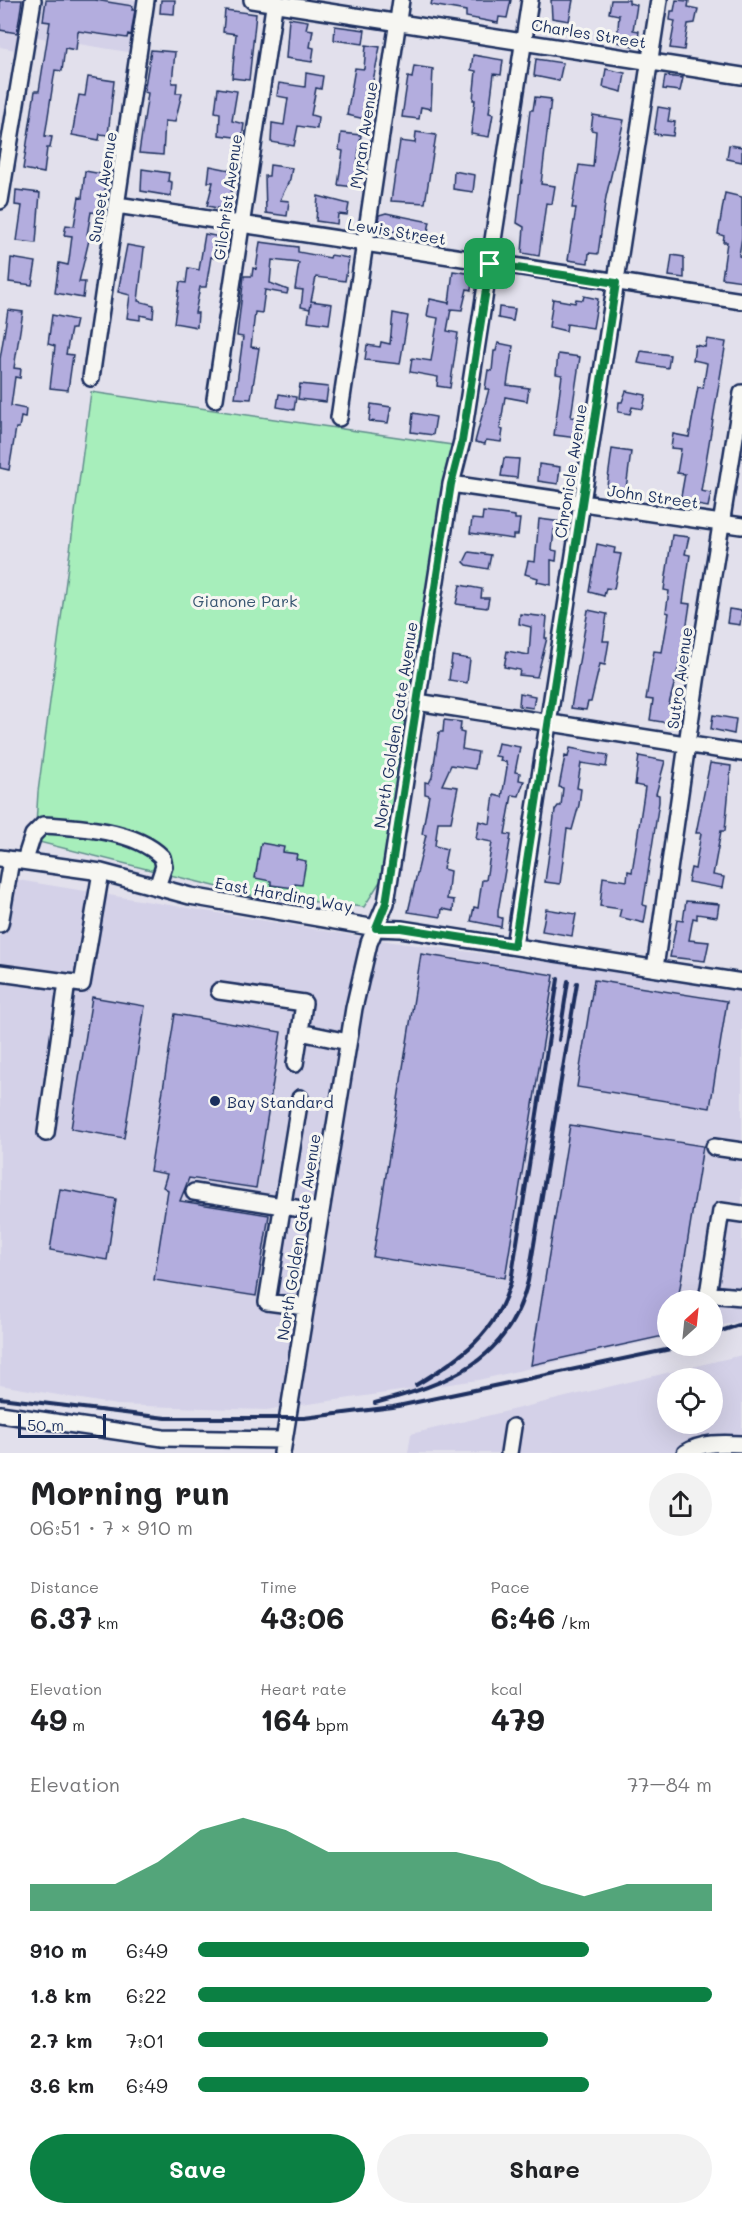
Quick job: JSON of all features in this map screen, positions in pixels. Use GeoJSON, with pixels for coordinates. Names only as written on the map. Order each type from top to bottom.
{"type":"FeatureCollection","features":[{"type":"Feature","properties":{"kind":"street"},"geometry":{"type":"LineString","coordinates":[[0,201],[33,0]]}},
{"type":"Feature","properties":{"kind":"street","name":"Sunset Avenue"},"geometry":{"type":"LineString","coordinates":[[91,378],[146,0]]}},
{"type":"Feature","properties":{"kind":"street","name":"Charles Street"},"geometry":{"type":"LineString","coordinates":[[252,0],[742,76]]}},
{"type":"Feature","properties":{"kind":"street","name":"Myran Avenue"},"geometry":{"type":"LineString","coordinates":[[339,418],[401,0]]}},
{"type":"Feature","properties":{"kind":"street","name":"North Golden Gate Avenue"},"geometry":{"type":"LineString","coordinates":[[283,1446],[348,1042],[360,980],[386,903],[451,484],[462,441],[530,0]]}},
{"type":"Feature","properties":{"kind":"street","name":"Chronicle Avenue"},"geometry":{"type":"LineString","coordinates":[[514,946],[659,0]]}},
{"type":"Feature","properties":{"kind":"street","name":"Gilchrist Avenue"},"geometry":{"type":"LineString","coordinates":[[215,399],[274,2]]}},
{"type":"Feature","properties":{"kind":"street","name":"Lewis Street"},"geometry":{"type":"LineString","coordinates":[[117,206],[742,301]]}},
{"type":"Feature","properties":{"kind":"street","name":"Sutro Avenue"},"geometry":{"type":"LineString","coordinates":[[655,968],[720,523],[742,393]]}},
{"type":"Feature","properties":{"kind":"street","name":"John Street"},"geometry":{"type":"LineString","coordinates":[[451,484],[742,526]]}},
{"type":"Feature","properties":{"kind":"street"},"geometry":{"type":"LineString","coordinates":[[417,702],[742,753]]}},
{"type":"Feature","properties":{"kind":"street"},"geometry":{"type":"LineString","coordinates":[[0,924],[12,859],[43,825],[69,826],[142,843],[162,857],[164,866],[157,887]]}},
{"type":"Feature","properties":{"kind":"street","name":"East Harding Way"},"geometry":{"type":"LineString","coordinates":[[12,859],[101,872],[190,896],[376,928],[401,928],[742,982]]}},
{"type":"Feature","properties":{"kind":"street"},"geometry":{"type":"LineString","coordinates":[[0,973],[82,984],[101,872]]}},
{"type":"Feature","properties":{"kind":"street"},"geometry":{"type":"LineString","coordinates":[[45,1133],[67,982]]}},
{"type":"Feature","properties":{"kind":"street"},"geometry":{"type":"LineString","coordinates":[[219,991],[304,1003],[295,1064]]}},
{"type":"Feature","properties":{"kind":"street"},"geometry":{"type":"LineString","coordinates":[[300,1032],[348,1042]]}},
{"type":"Feature","properties":{"kind":"street"},"geometry":{"type":"LineString","coordinates":[[300,1098],[267,1302],[305,1307]]}},
{"type":"Feature","properties":{"kind":"street"},"geometry":{"type":"LineString","coordinates":[[714,1147],[742,1151]]}},
{"type":"Feature","properties":{"kind":"street"},"geometry":{"type":"LineString","coordinates":[[194,1192],[320,1212]]}},
{"type":"Feature","properties":{"kind":"street"},"geometry":{"type":"LineString","coordinates":[[742,1214],[721,1211],[708,1294],[742,1297]]}},
{"type":"Feature","properties":{"kind":"street"},"geometry":{"type":"LineString","coordinates":[[0,1414],[135,1435],[283,1446]]}},
{"type":"Feature","properties":{"kind":"street"},"geometry":{"type":"LineString","coordinates":[[509,1453],[513,1426]]}},
{"type":"Feature","properties":{"kind":"street"},"geometry":{"type":"LineString","coordinates":[[685,1453],[694,1447],[715,1443],[742,1444]]}},
{"type":"Feature","properties":{"kind":"shaded area"},"geometry":{"type":"Polygon","coordinates":[[[0,0],[26,0],[16,50],[0,47],[0,0]]]}},
{"type":"Feature","properties":{"kind":"shaded area"},"geometry":{"type":"Polygon","coordinates":[[[41,0],[139,0],[128,52],[36,37],[41,0]]]}},
{"type":"Feature","properties":{"kind":"shaded area"},"geometry":{"type":"Polygon","coordinates":[[[0,877],[393,942],[742,987],[742,1321],[723,1325],[723,1290],[657,1290],[657,1339],[478,1380],[266,1410],[116,1405],[0,1385],[0,877]]]}},
{"type":"Feature","properties":{"kind":"shaded area"},"geometry":{"type":"Polygon","coordinates":[[[742,1355],[742,1453],[408,1453],[411,1434],[657,1375],[657,1434],[723,1434],[723,1368],[688,1368],[742,1355]]]}},
{"type":"Feature","properties":{"kind":"green space","name":"Gianone Park"},"geometry":{"type":"Polygon","coordinates":[[[91,392],[452,445],[381,880],[364,907],[250,895],[35,841],[38,792],[91,392]]]}},
{"type":"Feature","properties":{"kind":"building"},"geometry":{"type":"Polygon","coordinates":[[[0,0],[22,0],[17,33],[0,30],[0,0]]]}},
{"type":"Feature","properties":{"kind":"building"},"geometry":{"type":"Polygon","coordinates":[[[46,0],[95,0],[133,6],[132,10],[135,10],[131,35],[128,34],[127,38],[78,31],[76,50],[65,48],[62,71],[55,70],[45,136],[52,137],[50,148],[47,148],[44,173],[23,169],[35,91],[39,91],[50,22],[43,21],[46,0]]]}},
{"type":"Feature","properties":{"kind":"building"},"geometry":{"type":"Polygon","coordinates":[[[161,0],[175,0],[174,14],[160,13],[161,0]]]}},
{"type":"Feature","properties":{"kind":"building"},"geometry":{"type":"Polygon","coordinates":[[[432,0],[511,0],[507,18],[499,17],[498,23],[466,17],[466,11],[431,5],[432,0]]]}},
{"type":"Feature","properties":{"kind":"building"},"geometry":{"type":"Polygon","coordinates":[[[551,0],[573,0],[569,21],[552,18],[551,0]]]}},
{"type":"Feature","properties":{"kind":"building"},"geometry":{"type":"Polygon","coordinates":[[[611,0],[629,0],[629,3],[637,5],[633,30],[639,31],[637,47],[617,42],[619,15],[609,13],[611,0]]]}},
{"type":"Feature","properties":{"kind":"building"},"geometry":{"type":"Polygon","coordinates":[[[676,0],[689,1],[688,7],[698,9],[695,23],[688,24],[684,50],[670,48],[675,21],[670,20],[671,11],[674,11],[676,0]]]}},
{"type":"Feature","properties":{"kind":"building"},"geometry":{"type":"Polygon","coordinates":[[[225,10],[256,14],[249,80],[232,78],[236,34],[223,32],[225,10]]]}},
{"type":"Feature","properties":{"kind":"building"},"geometry":{"type":"Polygon","coordinates":[[[289,18],[308,21],[306,29],[313,30],[310,47],[314,48],[312,62],[286,58],[289,18]]]}},
{"type":"Feature","properties":{"kind":"building"},"geometry":{"type":"Polygon","coordinates":[[[335,26],[365,30],[363,44],[334,40],[335,26]]]}},
{"type":"Feature","properties":{"kind":"building"},"geometry":{"type":"Polygon","coordinates":[[[366,45],[380,47],[365,119],[347,115],[355,68],[364,69],[366,45]]]}},
{"type":"Feature","properties":{"kind":"building"},"geometry":{"type":"Polygon","coordinates":[[[151,50],[175,52],[172,83],[177,83],[176,93],[182,93],[175,122],[165,121],[163,155],[139,153],[148,93],[144,92],[151,50]]]}},
{"type":"Feature","properties":{"kind":"building"},"geometry":{"type":"Polygon","coordinates":[[[473,55],[503,60],[501,75],[494,74],[489,113],[493,114],[489,137],[471,134],[476,71],[471,70],[473,55]]]}},
{"type":"Feature","properties":{"kind":"building"},"geometry":{"type":"Polygon","coordinates":[[[536,59],[563,63],[559,81],[534,76],[536,59]]]}},
{"type":"Feature","properties":{"kind":"building"},"geometry":{"type":"Polygon","coordinates":[[[414,66],[433,69],[431,109],[421,107],[419,119],[402,117],[408,77],[412,78],[414,66]]]}},
{"type":"Feature","properties":{"kind":"building"},"geometry":{"type":"Polygon","coordinates":[[[606,69],[625,73],[622,92],[603,87],[606,69]]]}},
{"type":"Feature","properties":{"kind":"building"},"geometry":{"type":"Polygon","coordinates":[[[306,73],[323,76],[321,89],[316,88],[311,115],[318,117],[317,129],[298,126],[294,146],[271,142],[272,123],[284,125],[288,98],[277,96],[279,83],[305,87],[306,73]]]}},
{"type":"Feature","properties":{"kind":"building"},"geometry":{"type":"Polygon","coordinates":[[[665,76],[683,78],[680,91],[663,89],[665,76]]]}},
{"type":"Feature","properties":{"kind":"building"},"geometry":{"type":"Polygon","coordinates":[[[88,77],[114,81],[108,135],[100,134],[99,140],[72,135],[79,95],[85,96],[88,77]]]}},
{"type":"Feature","properties":{"kind":"building"},"geometry":{"type":"Polygon","coordinates":[[[218,88],[237,91],[232,121],[244,124],[242,138],[219,135],[220,113],[215,112],[218,88]]]}},
{"type":"Feature","properties":{"kind":"building"},"geometry":{"type":"Polygon","coordinates":[[[535,97],[551,99],[541,184],[555,186],[552,204],[546,203],[539,256],[522,253],[524,227],[517,223],[530,110],[533,110],[535,97]]]}},
{"type":"Feature","properties":{"kind":"building"},"geometry":{"type":"Polygon","coordinates":[[[658,107],[670,109],[668,121],[675,122],[673,136],[654,134],[658,107]]]}},
{"type":"Feature","properties":{"kind":"building"},"geometry":{"type":"Polygon","coordinates":[[[593,115],[624,120],[606,197],[598,254],[589,253],[588,263],[568,260],[576,208],[572,208],[579,165],[593,167],[596,131],[591,130],[593,115]]]}},
{"type":"Feature","properties":{"kind":"building"},"geometry":{"type":"Polygon","coordinates":[[[416,132],[436,135],[425,203],[391,201],[400,141],[415,143],[416,132]]]}},
{"type":"Feature","properties":{"kind":"building"},"geometry":{"type":"Polygon","coordinates":[[[341,133],[361,135],[354,187],[338,185],[343,151],[339,150],[341,133]]]}},
{"type":"Feature","properties":{"kind":"building"},"geometry":{"type":"Polygon","coordinates":[[[729,145],[742,147],[742,162],[727,159],[729,145]]]}},
{"type":"Feature","properties":{"kind":"building"},"geometry":{"type":"Polygon","coordinates":[[[270,165],[292,168],[290,179],[280,200],[289,201],[287,216],[266,213],[265,176],[269,176],[270,165]]]}},
{"type":"Feature","properties":{"kind":"building"},"geometry":{"type":"Polygon","coordinates":[[[210,166],[235,171],[228,210],[207,206],[213,182],[208,182],[210,166]]]}},
{"type":"Feature","properties":{"kind":"building"},"geometry":{"type":"Polygon","coordinates":[[[142,169],[169,173],[168,181],[172,182],[171,196],[141,191],[142,169]]]}},
{"type":"Feature","properties":{"kind":"building"},"geometry":{"type":"Polygon","coordinates":[[[85,171],[108,175],[100,213],[91,212],[87,235],[90,236],[79,282],[85,282],[83,298],[55,293],[59,263],[68,265],[72,236],[64,235],[66,225],[74,226],[79,197],[82,198],[85,171]]]}},
{"type":"Feature","properties":{"kind":"building"},"geometry":{"type":"Polygon","coordinates":[[[454,171],[475,175],[473,192],[453,189],[454,171]]]}},
{"type":"Feature","properties":{"kind":"building"},"geometry":{"type":"Polygon","coordinates":[[[16,190],[40,193],[36,243],[17,241],[22,206],[15,205],[16,190]]]}},
{"type":"Feature","properties":{"kind":"building"},"geometry":{"type":"Polygon","coordinates":[[[725,193],[742,197],[742,237],[739,256],[742,257],[742,281],[722,278],[727,242],[723,242],[724,236],[718,234],[725,193]]]}},
{"type":"Feature","properties":{"kind":"building"},"geometry":{"type":"Polygon","coordinates":[[[318,196],[349,204],[347,215],[338,214],[337,224],[316,221],[318,196]]]}},
{"type":"Feature","properties":{"kind":"building"},"geometry":{"type":"Polygon","coordinates":[[[386,213],[430,222],[427,236],[383,230],[384,222],[378,220],[379,215],[386,213]]]}},
{"type":"Feature","properties":{"kind":"building"},"geometry":{"type":"Polygon","coordinates":[[[205,234],[225,238],[223,254],[220,253],[219,259],[211,257],[206,287],[200,287],[195,313],[198,313],[197,327],[174,323],[180,282],[186,283],[188,268],[199,270],[205,234]]]}},
{"type":"Feature","properties":{"kind":"building"},"geometry":{"type":"Polygon","coordinates":[[[260,242],[298,247],[298,252],[330,258],[331,255],[349,258],[345,281],[316,277],[311,301],[332,304],[329,324],[308,321],[310,309],[301,307],[303,290],[295,289],[299,263],[272,260],[270,283],[288,290],[287,294],[265,290],[262,313],[255,312],[251,347],[259,348],[251,399],[235,398],[243,337],[237,336],[244,276],[252,276],[253,268],[256,269],[260,242]]]}},
{"type":"Feature","properties":{"kind":"building"},"geometry":{"type":"Polygon","coordinates":[[[127,245],[144,248],[138,301],[154,305],[153,318],[140,315],[140,320],[127,318],[130,295],[118,292],[127,245]]]}},
{"type":"Feature","properties":{"kind":"building"},"geometry":{"type":"Polygon","coordinates":[[[672,255],[684,257],[684,278],[669,276],[672,255]]]}},
{"type":"Feature","properties":{"kind":"building"},"geometry":{"type":"Polygon","coordinates":[[[11,258],[36,262],[32,285],[9,282],[11,258]]]}},
{"type":"Feature","properties":{"kind":"building"},"geometry":{"type":"Polygon","coordinates":[[[453,271],[473,274],[471,290],[467,289],[462,310],[451,309],[447,331],[458,333],[450,388],[437,386],[438,377],[410,372],[412,358],[431,361],[438,318],[427,316],[430,299],[449,303],[453,271]]]}},
{"type":"Feature","properties":{"kind":"building"},"geometry":{"type":"Polygon","coordinates":[[[584,296],[598,299],[593,328],[567,324],[566,331],[549,327],[553,299],[575,303],[576,299],[583,300],[584,296]]]}},
{"type":"Feature","properties":{"kind":"building"},"geometry":{"type":"Polygon","coordinates":[[[499,307],[515,309],[513,321],[498,318],[499,307]]]}},
{"type":"Feature","properties":{"kind":"building"},"geometry":{"type":"Polygon","coordinates":[[[8,310],[23,312],[14,368],[21,369],[20,378],[15,377],[11,406],[26,409],[25,418],[21,417],[19,428],[16,428],[9,470],[0,468],[0,359],[8,310]]]}},
{"type":"Feature","properties":{"kind":"building"},"geometry":{"type":"Polygon","coordinates":[[[393,313],[408,316],[400,364],[365,360],[367,345],[380,347],[381,342],[390,344],[393,313]]]}},
{"type":"Feature","properties":{"kind":"building"},"geometry":{"type":"Polygon","coordinates":[[[52,315],[76,320],[74,329],[71,329],[66,354],[73,355],[68,390],[50,388],[55,346],[48,344],[52,315]]]}},
{"type":"Feature","properties":{"kind":"building"},"geometry":{"type":"Polygon","coordinates":[[[707,339],[726,342],[701,491],[711,493],[708,507],[680,502],[685,474],[677,473],[681,449],[671,448],[673,434],[689,437],[698,387],[703,388],[707,363],[693,360],[695,345],[705,347],[707,339]]]}},
{"type":"Feature","properties":{"kind":"building"},"geometry":{"type":"Polygon","coordinates":[[[498,343],[513,346],[507,385],[529,388],[527,401],[505,397],[500,429],[503,430],[501,442],[486,440],[485,444],[475,442],[489,389],[485,389],[488,370],[492,371],[494,351],[498,343]]]}},
{"type":"Feature","properties":{"kind":"building"},"geometry":{"type":"Polygon","coordinates":[[[641,351],[670,355],[668,368],[638,363],[641,351]]]}},
{"type":"Feature","properties":{"kind":"building"},"geometry":{"type":"Polygon","coordinates":[[[558,354],[580,357],[571,417],[580,418],[577,438],[554,435],[562,375],[556,374],[558,354]]]}},
{"type":"Feature","properties":{"kind":"building"},"geometry":{"type":"Polygon","coordinates":[[[300,384],[328,387],[326,402],[298,399],[300,384]]]}},
{"type":"Feature","properties":{"kind":"building"},"geometry":{"type":"Polygon","coordinates":[[[626,391],[646,395],[643,409],[632,407],[630,414],[618,412],[619,402],[622,402],[626,391]]]}},
{"type":"Feature","properties":{"kind":"building"},"geometry":{"type":"Polygon","coordinates":[[[279,394],[296,397],[294,410],[277,407],[279,394]]]}},
{"type":"Feature","properties":{"kind":"building"},"geometry":{"type":"Polygon","coordinates":[[[371,404],[391,407],[388,423],[369,421],[371,404]]]}},
{"type":"Feature","properties":{"kind":"building"},"geometry":{"type":"Polygon","coordinates":[[[413,413],[436,417],[433,435],[411,432],[413,413]]]}},
{"type":"Feature","properties":{"kind":"building"},"geometry":{"type":"Polygon","coordinates":[[[612,449],[631,452],[625,496],[606,493],[612,449]]]}},
{"type":"Feature","properties":{"kind":"building"},"geometry":{"type":"Polygon","coordinates":[[[504,458],[519,459],[517,478],[501,476],[504,458]]]}},
{"type":"Feature","properties":{"kind":"building"},"geometry":{"type":"Polygon","coordinates":[[[539,464],[560,467],[558,484],[538,481],[539,464]]]}},
{"type":"Feature","properties":{"kind":"building"},"geometry":{"type":"Polygon","coordinates":[[[483,512],[515,516],[515,519],[520,519],[518,535],[513,535],[513,539],[470,533],[472,519],[482,520],[483,512]]]}},
{"type":"Feature","properties":{"kind":"building"},"geometry":{"type":"Polygon","coordinates":[[[539,519],[562,522],[561,530],[554,530],[552,550],[557,551],[556,561],[551,560],[551,585],[537,582],[538,578],[525,574],[528,561],[535,562],[539,519]]]}},
{"type":"Feature","properties":{"kind":"building"},"geometry":{"type":"Polygon","coordinates":[[[672,535],[689,537],[685,554],[690,555],[683,603],[690,604],[683,650],[668,708],[673,709],[674,724],[650,720],[653,700],[646,699],[654,651],[662,652],[669,613],[666,612],[669,591],[664,590],[672,535]]]}},
{"type":"Feature","properties":{"kind":"building"},"geometry":{"type":"Polygon","coordinates":[[[597,544],[615,548],[614,553],[621,554],[614,589],[606,588],[604,596],[589,592],[597,544]]]}},
{"type":"Feature","properties":{"kind":"building"},"geometry":{"type":"Polygon","coordinates":[[[469,552],[491,555],[488,569],[467,565],[464,562],[469,552]]]}},
{"type":"Feature","properties":{"kind":"building"},"geometry":{"type":"Polygon","coordinates":[[[460,585],[482,589],[481,598],[489,598],[487,608],[456,604],[460,585]]]}},
{"type":"Feature","properties":{"kind":"building"},"geometry":{"type":"Polygon","coordinates":[[[729,609],[742,611],[740,625],[727,623],[729,609]]]}},
{"type":"Feature","properties":{"kind":"building"},"geometry":{"type":"Polygon","coordinates":[[[588,610],[607,614],[603,641],[609,641],[605,665],[600,664],[591,702],[588,702],[586,710],[571,708],[588,610]]]}},
{"type":"Feature","properties":{"kind":"building"},"geometry":{"type":"Polygon","coordinates":[[[520,614],[547,617],[545,638],[547,638],[537,677],[519,675],[520,670],[504,667],[507,651],[529,655],[531,627],[519,624],[520,614]]]}},
{"type":"Feature","properties":{"kind":"building"},"geometry":{"type":"Polygon","coordinates":[[[452,656],[470,659],[467,683],[449,680],[452,656]]]}},
{"type":"Feature","properties":{"kind":"building"},"geometry":{"type":"Polygon","coordinates":[[[520,693],[535,696],[533,708],[519,706],[520,693]]]}},
{"type":"Feature","properties":{"kind":"building"},"geometry":{"type":"Polygon","coordinates":[[[713,715],[736,719],[734,734],[711,729],[713,715]]]}},
{"type":"Feature","properties":{"kind":"building"},"geometry":{"type":"Polygon","coordinates":[[[444,720],[461,722],[460,732],[464,733],[462,749],[478,752],[475,769],[451,765],[442,785],[458,787],[451,822],[438,822],[435,846],[447,849],[443,869],[450,871],[447,899],[454,900],[453,911],[442,909],[441,917],[408,912],[426,835],[422,834],[429,795],[425,794],[425,782],[429,783],[432,777],[439,732],[443,732],[444,720]]]}},
{"type":"Feature","properties":{"kind":"building"},"geometry":{"type":"Polygon","coordinates":[[[498,743],[520,747],[515,772],[520,773],[519,780],[524,781],[519,796],[512,795],[505,834],[511,835],[498,911],[498,917],[502,918],[501,927],[471,921],[474,907],[478,908],[482,880],[486,880],[492,842],[476,839],[479,821],[490,824],[494,795],[502,797],[507,767],[506,762],[500,761],[501,757],[495,756],[498,743]]]}},
{"type":"Feature","properties":{"kind":"building"},"geometry":{"type":"Polygon","coordinates":[[[570,748],[608,755],[606,767],[581,763],[577,788],[581,789],[579,805],[572,830],[567,829],[560,884],[545,882],[555,810],[561,806],[563,788],[559,787],[565,756],[568,757],[570,748]]]}},
{"type":"Feature","properties":{"kind":"building"},"geometry":{"type":"Polygon","coordinates":[[[639,756],[665,761],[656,794],[659,795],[659,802],[643,905],[647,906],[644,923],[619,917],[621,909],[600,906],[603,877],[627,881],[628,871],[632,872],[645,787],[635,785],[639,756]]]}},
{"type":"Feature","properties":{"kind":"building"},"geometry":{"type":"Polygon","coordinates":[[[710,763],[731,766],[725,831],[721,831],[713,875],[724,877],[722,888],[688,882],[691,868],[695,869],[701,833],[696,833],[710,763]]]}},
{"type":"Feature","properties":{"kind":"building"},"geometry":{"type":"Polygon","coordinates":[[[261,843],[284,847],[283,852],[297,854],[296,859],[306,861],[302,885],[295,884],[294,888],[271,885],[271,881],[255,878],[261,843]]]}},
{"type":"Feature","properties":{"kind":"building"},"geometry":{"type":"Polygon","coordinates":[[[686,901],[719,904],[717,917],[697,914],[697,919],[693,918],[689,940],[709,942],[705,961],[670,957],[677,920],[683,921],[686,901]]]}},
{"type":"Feature","properties":{"kind":"building"},"geometry":{"type":"Polygon","coordinates":[[[546,909],[576,914],[572,936],[542,931],[546,909]]]}},
{"type":"Feature","properties":{"kind":"building"},"geometry":{"type":"Polygon","coordinates":[[[421,954],[554,975],[505,1278],[373,1257],[421,954]]]}},
{"type":"Feature","properties":{"kind":"building"},"geometry":{"type":"Polygon","coordinates":[[[594,980],[727,1001],[710,1108],[577,1087],[594,980]]]}},
{"type":"Feature","properties":{"kind":"building"},"geometry":{"type":"Polygon","coordinates":[[[92,997],[145,1006],[124,1138],[71,1129],[92,997]]]}},
{"type":"Feature","properties":{"kind":"building","name":"Bay Standard"},"geometry":{"type":"Polygon","coordinates":[[[175,1014],[281,1032],[256,1188],[189,1178],[180,1201],[269,1215],[256,1296],[154,1280],[168,1190],[163,1187],[167,1174],[150,1171],[175,1014]]]}},
{"type":"Feature","properties":{"kind":"building"},"geometry":{"type":"Polygon","coordinates":[[[570,1125],[703,1146],[680,1290],[657,1290],[657,1337],[531,1365],[570,1125]]]}},
{"type":"Feature","properties":{"kind":"building"},"geometry":{"type":"Polygon","coordinates":[[[60,1189],[116,1199],[107,1260],[50,1250],[60,1189]]]}},
{"type":"Feature","properties":{"kind":"railway"},"geometry":{"type":"LineString","coordinates":[[416,1385],[448,1365],[475,1343],[496,1316],[511,1281],[558,979]]}},
{"type":"Feature","properties":{"kind":"railway"},"geometry":{"type":"LineString","coordinates":[[559,1040],[568,981]]}},
{"type":"Feature","properties":{"kind":"railway"},"geometry":{"type":"LineString","coordinates":[[375,1403],[427,1387],[472,1365],[490,1350],[506,1331],[519,1308],[528,1281],[577,983]]}},
{"type":"Feature","properties":{"kind":"railway"},"geometry":{"type":"LineString","coordinates":[[723,1330],[742,1324]]}},
{"type":"Feature","properties":{"kind":"railway"},"geometry":{"type":"LineString","coordinates":[[0,1398],[166,1418],[304,1418],[393,1407],[657,1352]]}},
{"type":"Feature","properties":{"kind":"place","name":"Bay Standard"},"geometry":{"type":"Point","coordinates":[215,1101]}},
{"type":"Feature","properties":{"kind":"route"},"geometry":{"type":"LineString","coordinates":[[490,264],[616,283],[514,946],[401,928],[376,928],[386,903],[451,484],[462,441],[490,264]]}}]}
